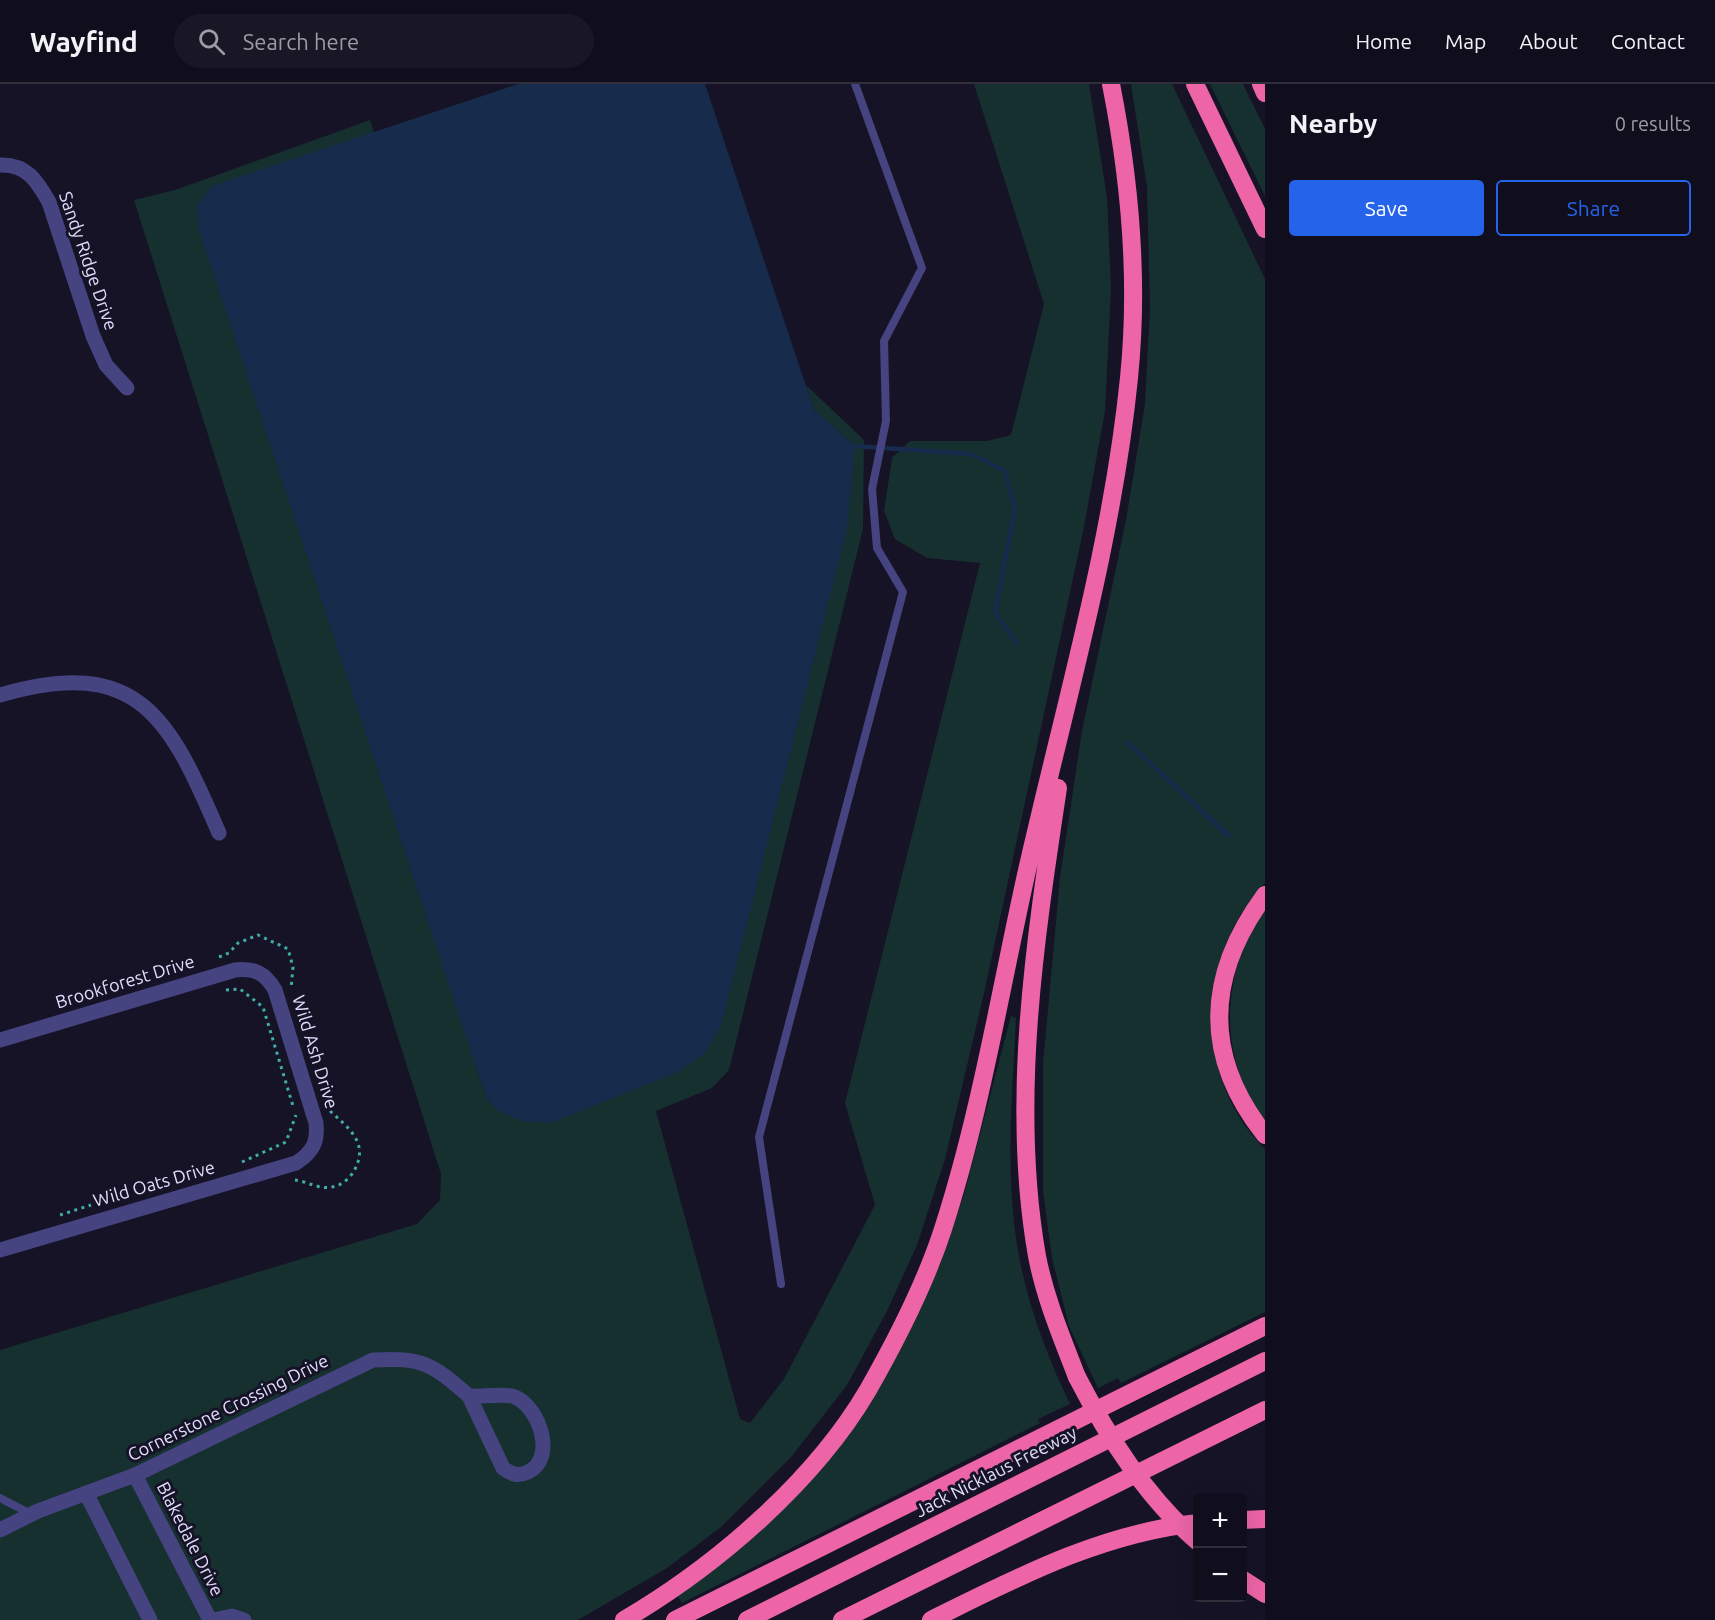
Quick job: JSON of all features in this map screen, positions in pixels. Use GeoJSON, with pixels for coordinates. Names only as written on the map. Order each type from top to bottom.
{"type":"FeatureCollection","features":[{"type":"Feature","properties":{"kind":"highway"},"geometry":{"type":"LineString","coordinates":[[1111,84],[1124,149],[1129,196],[1133,315],[1130,376],[1112,494],[1075,680],[1046,876],[1028,1044],[1026,1117],[1028,1183],[1038,1258],[1054,1320],[1077,1377],[1101,1424],[1125,1459],[1152,1494],[1193,1538]]}},
{"type":"Feature","properties":{"kind":"highway"},"geometry":{"type":"LineString","coordinates":[[1195,84],[1265,229]]}},
{"type":"Feature","properties":{"kind":"highway"},"geometry":{"type":"LineString","coordinates":[[1260,84],[1265,93]]}},
{"type":"Feature","properties":{"kind":"highway"},"geometry":{"type":"LineString","coordinates":[[624,1620],[723,1553],[754,1525],[816,1460],[866,1394],[915,1302],[942,1232],[962,1160],[1031,855],[1075,680]]}},
{"type":"Feature","properties":{"kind":"highway"},"geometry":{"type":"LineString","coordinates":[[1265,895],[1244,923],[1229,956],[1221,994],[1220,1038],[1228,1071],[1242,1105],[1265,1135]]}},
{"type":"Feature","properties":{"kind":"highway"},"geometry":{"type":"LineString","coordinates":[[675,1620],[1265,1326]]}},
{"type":"Feature","properties":{"kind":"highway","name":"Jack Nicklaus Freeway"},"geometry":{"type":"LineString","coordinates":[[747,1620],[1265,1361]]}},
{"type":"Feature","properties":{"kind":"highway"},"geometry":{"type":"LineString","coordinates":[[842,1620],[1265,1410]]}},
{"type":"Feature","properties":{"kind":"highway"},"geometry":{"type":"LineString","coordinates":[[1247,1520],[1265,1519]]}},
{"type":"Feature","properties":{"kind":"highway"},"geometry":{"type":"LineString","coordinates":[[931,1620],[1021,1576],[1079,1551],[1133,1534],[1193,1524]]}},
{"type":"Feature","properties":{"kind":"highway"},"geometry":{"type":"LineString","coordinates":[[1247,1582],[1265,1594]]}},
{"type":"Feature","properties":{"kind":"street","name":"Sandy Ridge Drive"},"geometry":{"type":"LineString","coordinates":[[0,165],[24,168],[38,182],[49,202],[93,336],[106,365],[128,388]]}},
{"type":"Feature","properties":{"kind":"street"},"geometry":{"type":"LineString","coordinates":[[0,694],[40,684],[71,680],[100,684],[132,699],[152,713],[176,741],[193,771],[219,833]]}},
{"type":"Feature","properties":{"kind":"street","name":"Brookforest Drive"},"geometry":{"type":"LineString","coordinates":[[0,1040],[235,970],[250,968],[261,973]]}},
{"type":"Feature","properties":{"kind":"street","name":"Wild Ash Drive"},"geometry":{"type":"LineString","coordinates":[[261,973],[275,990],[313,1112],[317,1136],[315,1147]]}},
{"type":"Feature","properties":{"kind":"street","name":"Wild Oats Drive"},"geometry":{"type":"LineString","coordinates":[[0,1250],[296,1163],[315,1147]]}},
{"type":"Feature","properties":{"kind":"street","name":"Cornerstone Crossing Drive"},"geometry":{"type":"LineString","coordinates":[[0,1530],[31,1514],[135,1475],[373,1360],[404,1358],[435,1367],[469,1396],[503,1468],[512,1474],[522,1475],[538,1467],[544,1455],[543,1439],[526,1403],[512,1395],[489,1398],[469,1396]]}},
{"type":"Feature","properties":{"kind":"street","name":"Blakedale Drive"},"geometry":{"type":"LineString","coordinates":[[135,1475],[212,1620],[232,1616],[244,1620]]}},
{"type":"Feature","properties":{"kind":"street"},"geometry":{"type":"LineString","coordinates":[[86,1493],[150,1620]]}},
{"type":"Feature","properties":{"kind":"lane"},"geometry":{"type":"LineString","coordinates":[[781,1284],[759,1137],[903,592],[877,548],[872,489],[886,421],[884,341],[922,268],[855,84]]}},
{"type":"Feature","properties":{"kind":"lane"},"geometry":{"type":"LineString","coordinates":[[0,1498],[31,1514]]}},
{"type":"Feature","properties":{"kind":"path"},"geometry":{"type":"LineString","coordinates":[[217,958],[229,953],[238,943],[258,935],[277,942],[288,949],[293,967],[290,995]]}},
{"type":"Feature","properties":{"kind":"path"},"geometry":{"type":"LineString","coordinates":[[217,990],[240,989],[262,1007],[297,1117],[285,1142],[235,1165]]}},
{"type":"Feature","properties":{"kind":"path"},"geometry":{"type":"LineString","coordinates":[[289,1181],[298,1180],[332,1188],[350,1178],[360,1161],[361,1146],[352,1130],[327,1109]]}},
{"type":"Feature","properties":{"kind":"path"},"geometry":{"type":"LineString","coordinates":[[52,1217],[94,1204]]}},
{"type":"Feature","properties":{"kind":"green space"},"geometry":{"type":"Polygon","coordinates":[[[974,84],[1089,84],[1107,197],[1111,288],[1105,411],[1083,532],[984,993],[945,1159],[917,1245],[887,1311],[847,1385],[792,1456],[721,1527],[667,1568],[578,1620],[0,1620],[0,1350],[417,1224],[440,1200],[441,1174],[134,200],[175,190],[370,120],[374,133],[350,141],[476,1067],[486,1097],[498,1111],[855,446],[814,410],[806,385],[864,440],[863,529],[729,1070],[712,1088],[656,1111],[740,1419],[750,1423],[784,1379],[875,1205],[845,1103],[980,563],[927,558],[895,539],[884,511],[892,458],[910,441],[987,441],[1011,435],[1044,304],[974,84]]]}},
{"type":"Feature","properties":{"kind":"green space"},"geometry":{"type":"Polygon","coordinates":[[[1131,84],[1172,84],[1265,279],[1265,883],[1242,912],[1226,945],[1215,980],[1212,1016],[1215,1052],[1224,1087],[1241,1120],[1265,1149],[1265,1312],[1121,1383],[1118,1378],[1098,1388],[1069,1326],[1052,1258],[1043,1191],[1043,1064],[1060,878],[1082,731],[1126,520],[1145,404],[1150,308],[1147,187],[1131,84]]]}},
{"type":"Feature","properties":{"kind":"green space"},"geometry":{"type":"Polygon","coordinates":[[[1210,84],[1243,84],[1265,129],[1265,196],[1210,84]]]}},
{"type":"Feature","properties":{"kind":"green space"},"geometry":{"type":"Polygon","coordinates":[[[1265,911],[1265,1120],[1249,1096],[1238,1070],[1232,1043],[1230,1015],[1239,961],[1250,935],[1265,911]]]}},
{"type":"Feature","properties":{"kind":"green space"},"geometry":{"type":"Polygon","coordinates":[[[1011,1016],[1016,1018],[1012,1090],[1011,1187],[1016,1236],[1032,1310],[1070,1404],[1038,1419],[1040,1423],[682,1603],[676,1594],[733,1551],[905,1339],[940,1265],[964,1195],[1011,1016]]]}},
{"type":"Feature","properties":{"kind":"water"},"geometry":{"type":"Polygon","coordinates":[[[518,84],[705,84],[814,410],[855,446],[847,528],[721,1026],[705,1053],[678,1072],[551,1123],[521,1121],[498,1111],[486,1097],[199,230],[197,206],[212,186],[518,84]]]}},
{"type":"Feature","properties":{"kind":"waterway"},"geometry":{"type":"LineString","coordinates":[[855,446],[971,454],[1005,471],[1015,509],[995,612],[1017,644]]}},
{"type":"Feature","properties":{"kind":"waterway"},"geometry":{"type":"LineString","coordinates":[[1127,742],[1229,836]]}}]}
